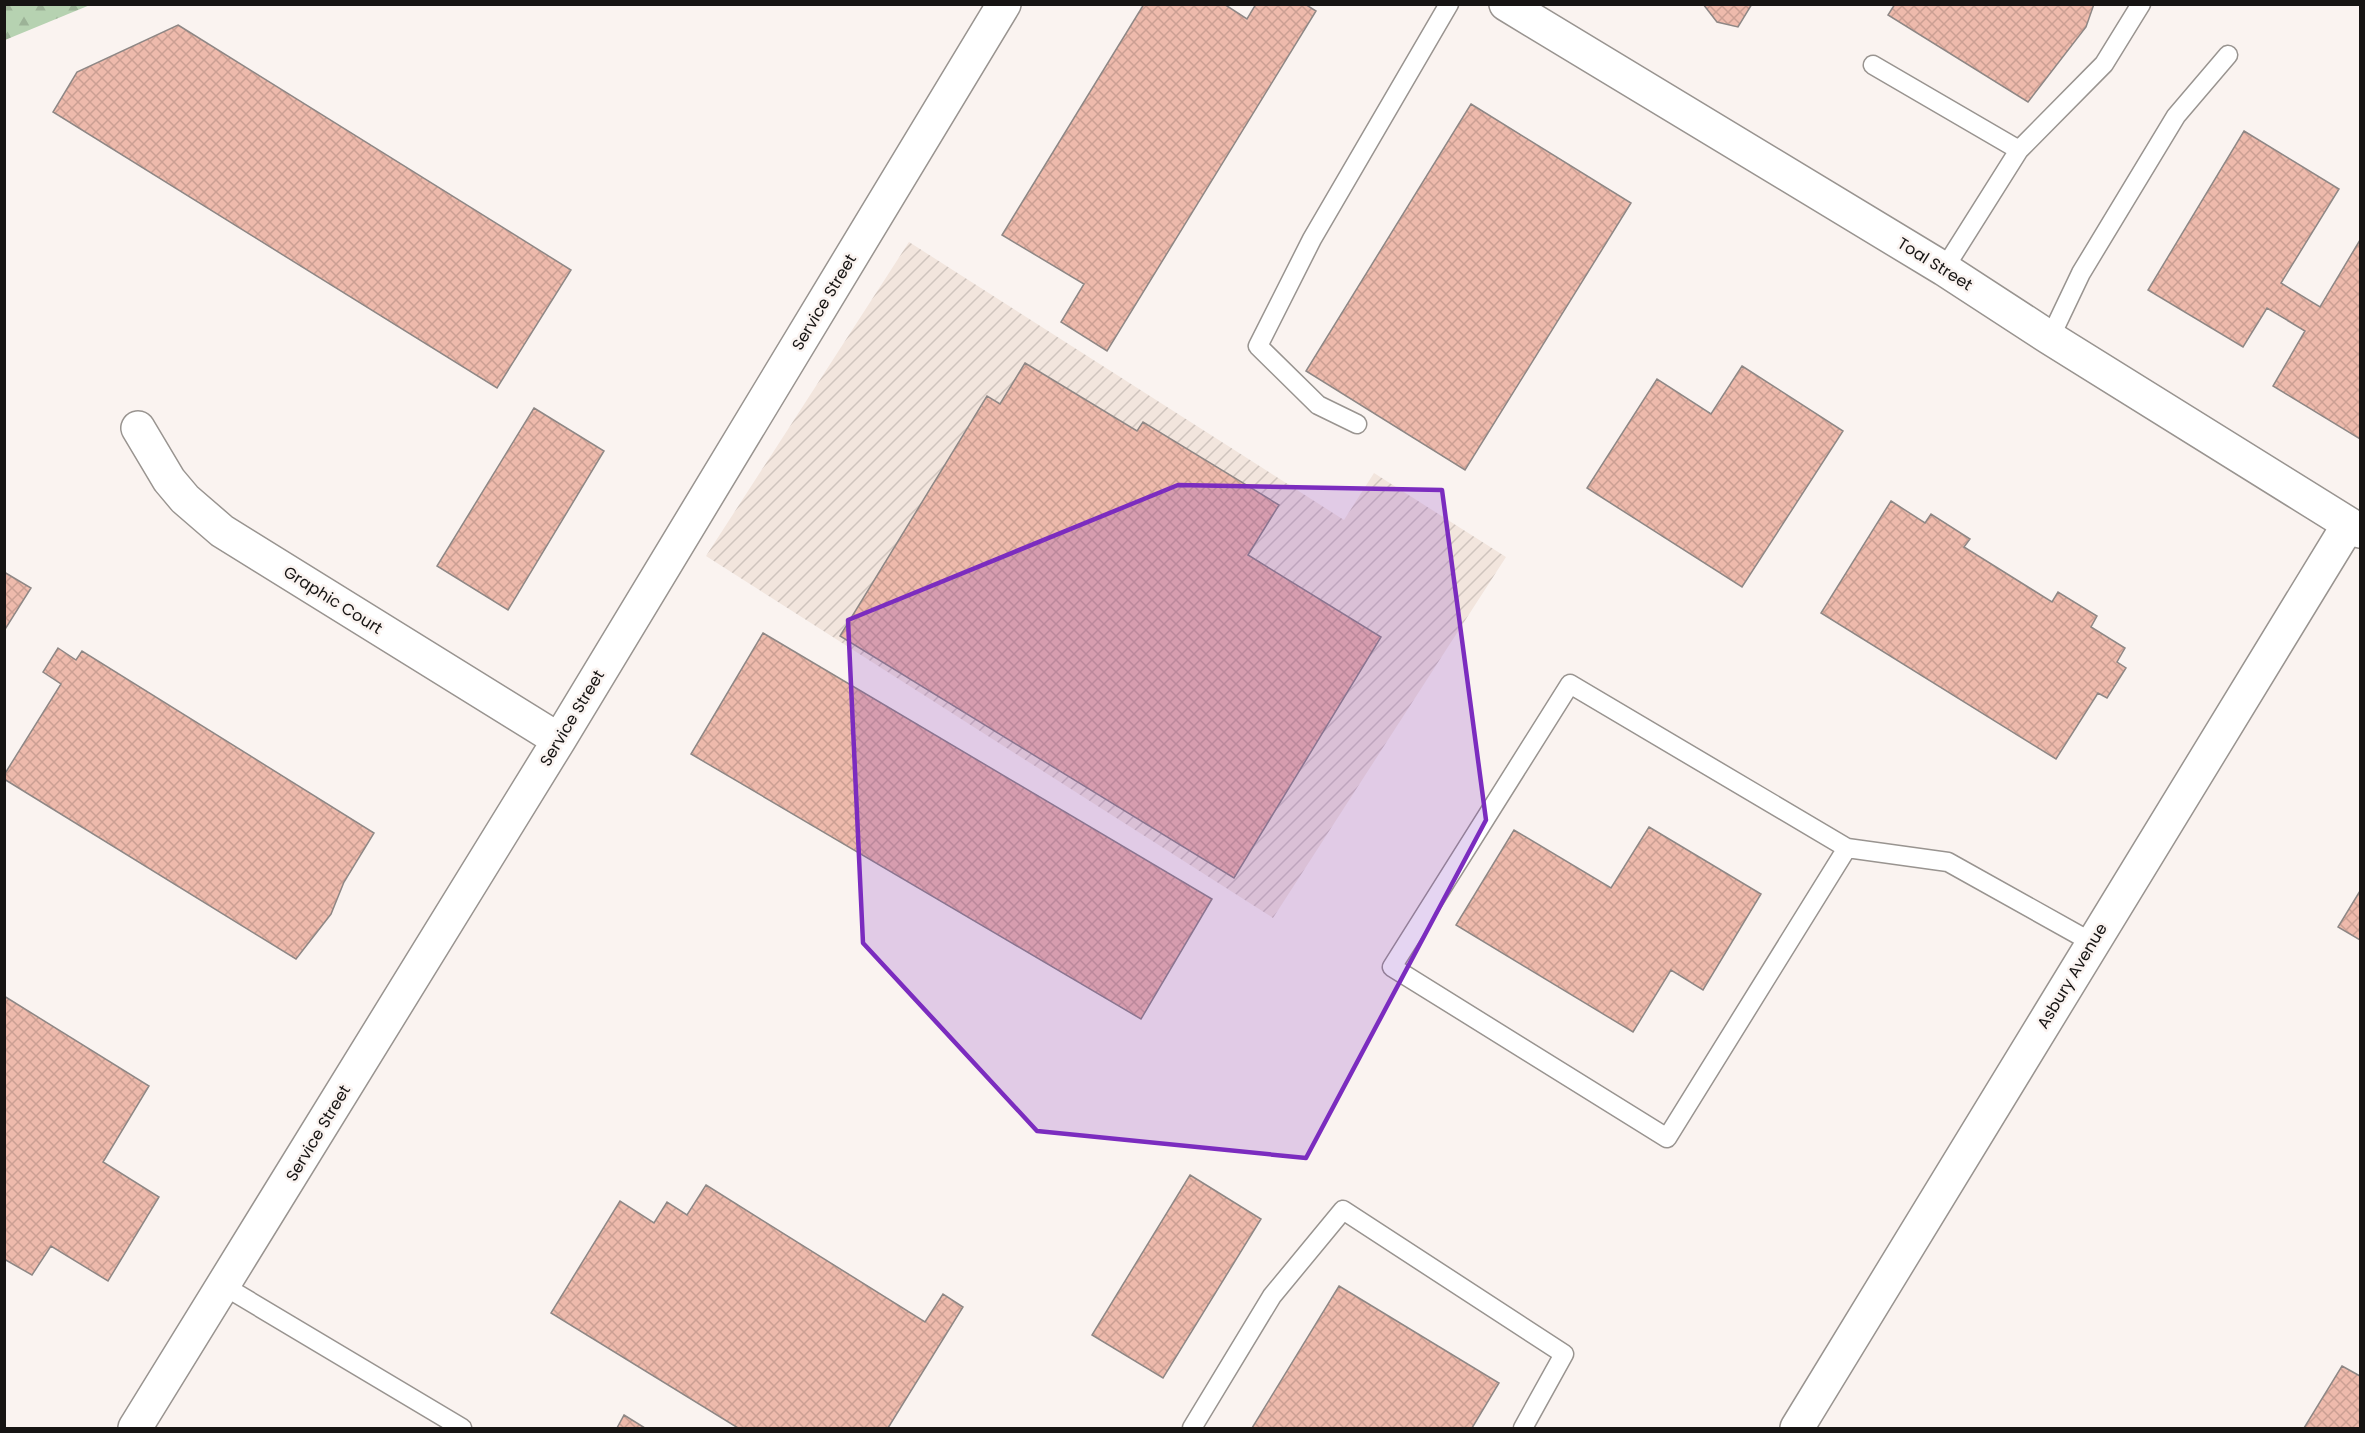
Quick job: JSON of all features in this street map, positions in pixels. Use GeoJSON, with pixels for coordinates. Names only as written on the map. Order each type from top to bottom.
{"type":"FeatureCollection","features":[{"type":"Feature","properties":{"kind":"street","name":"Service Street"},"geometry":{"type":"LineString","coordinates":[[135,1428],[559,740],[1004,4]]}},
{"type":"Feature","properties":{"kind":"street","name":"Toal Street"},"geometry":{"type":"LineString","coordinates":[[1506,4],[1944,268],[2050,338],[2355,527]]}},
{"type":"Feature","properties":{"kind":"street","name":"Graphic Court"},"geometry":{"type":"LineString","coordinates":[[138,428],[169,480],[185,500],[222,531],[559,740]]}},
{"type":"Feature","properties":{"kind":"street","name":"Asbury Avenue"},"geometry":{"type":"LineString","coordinates":[[1797,1428],[2093,943],[2355,527]]}},
{"type":"Feature","properties":{"kind":"lane"},"geometry":{"type":"LineString","coordinates":[[1357,424],[1318,405],[1258,346],[1312,239],[1449,4]]}},
{"type":"Feature","properties":{"kind":"lane"},"geometry":{"type":"LineString","coordinates":[[1944,268],[2019,150],[2104,64],[2141,4]]}},
{"type":"Feature","properties":{"kind":"lane"},"geometry":{"type":"LineString","coordinates":[[2050,338],[2081,273],[2176,116],[2228,55]]}},
{"type":"Feature","properties":{"kind":"lane"},"geometry":{"type":"LineString","coordinates":[[1873,65],[2019,150]]}},
{"type":"Feature","properties":{"kind":"lane"},"geometry":{"type":"LineString","coordinates":[[1847,848],[1667,1138],[1392,967],[1570,684],[1847,848],[1948,862],[2093,943]]}},
{"type":"Feature","properties":{"kind":"lane"},"geometry":{"type":"LineString","coordinates":[[1192,1428],[1272,1296],[1343,1210],[1564,1354],[1523,1428]]}},
{"type":"Feature","properties":{"kind":"lane"},"geometry":{"type":"LineString","coordinates":[[224,1286],[462,1428]]}},
{"type":"Feature","properties":{"kind":"highlighted area"},"geometry":{"type":"Polygon","coordinates":[[[1178,485],[1442,490],[1486,820],[1306,1158],[1037,1131],[863,943],[848,620],[1178,485]]]}},
{"type":"Feature","properties":{"kind":"shaded area"},"geometry":{"type":"Polygon","coordinates":[[[909,242],[1344,520],[1374,473],[1506,557],[1273,918],[706,556],[909,242]]]}},
{"type":"Feature","properties":{"kind":"green space"},"geometry":{"type":"Polygon","coordinates":[[[5,4],[90,4],[90,5],[5,40],[5,4]]]}},
{"type":"Feature","properties":{"kind":"building"},"geometry":{"type":"Polygon","coordinates":[[[1144,4],[1224,4],[1247,19],[1256,4],[1305,4],[1316,11],[1107,351],[1061,322],[1084,284],[1002,235],[1144,4]]]}},
{"type":"Feature","properties":{"kind":"building"},"geometry":{"type":"Polygon","coordinates":[[[1703,4],[1752,4],[1738,27],[1717,22],[1703,4]]]}},
{"type":"Feature","properties":{"kind":"building"},"geometry":{"type":"Polygon","coordinates":[[[1895,4],[2094,4],[2086,27],[2028,102],[1888,15],[1895,4]]]}},
{"type":"Feature","properties":{"kind":"building"},"geometry":{"type":"Polygon","coordinates":[[[178,25],[571,270],[497,388],[53,112],[77,72],[178,25]]]}},
{"type":"Feature","properties":{"kind":"building"},"geometry":{"type":"Polygon","coordinates":[[[1471,104],[1631,203],[1465,470],[1306,371],[1471,104]]]}},
{"type":"Feature","properties":{"kind":"building"},"geometry":{"type":"Polygon","coordinates":[[[2244,131],[2339,189],[2281,283],[2320,307],[2360,240],[2360,439],[2273,386],[2305,331],[2267,308],[2243,347],[2148,290],[2244,131]]]}},
{"type":"Feature","properties":{"kind":"building"},"geometry":{"type":"Polygon","coordinates":[[[1025,363],[1137,431],[1143,422],[1279,505],[1248,555],[1381,637],[1234,878],[840,636],[987,396],[1000,404],[1025,363]]]}},
{"type":"Feature","properties":{"kind":"building"},"geometry":{"type":"Polygon","coordinates":[[[1742,366],[1843,431],[1742,587],[1587,488],[1657,379],[1711,414],[1742,366]]]}},
{"type":"Feature","properties":{"kind":"building"},"geometry":{"type":"Polygon","coordinates":[[[534,408],[604,451],[508,610],[437,566],[534,408]]]}},
{"type":"Feature","properties":{"kind":"building"},"geometry":{"type":"Polygon","coordinates":[[[1891,501],[1925,523],[1931,514],[1970,539],[1964,547],[2052,602],[2058,592],[2097,616],[2091,627],[2125,648],[2117,662],[2126,668],[2107,698],[2098,693],[2056,759],[1821,613],[1891,501]]]}},
{"type":"Feature","properties":{"kind":"building"},"geometry":{"type":"Polygon","coordinates":[[[4,572],[31,588],[4,631],[4,572]]]}},
{"type":"Feature","properties":{"kind":"building"},"geometry":{"type":"Polygon","coordinates":[[[763,633],[1212,899],[1141,1019],[691,754],[763,633]]]}},
{"type":"Feature","properties":{"kind":"building"},"geometry":{"type":"Polygon","coordinates":[[[58,648],[76,660],[82,651],[374,833],[344,882],[331,914],[296,959],[4,779],[4,775],[61,684],[43,672],[58,648]]]}},
{"type":"Feature","properties":{"kind":"building"},"geometry":{"type":"Polygon","coordinates":[[[1649,827],[1761,894],[1703,990],[1671,970],[1633,1032],[1456,925],[1514,830],[1611,888],[1649,827]]]}},
{"type":"Feature","properties":{"kind":"building"},"geometry":{"type":"Polygon","coordinates":[[[2360,891],[2360,940],[2338,927],[2360,891]]]}},
{"type":"Feature","properties":{"kind":"building"},"geometry":{"type":"Polygon","coordinates":[[[4,996],[149,1086],[103,1162],[159,1197],[108,1281],[51,1246],[32,1275],[4,1259],[4,996]]]}},
{"type":"Feature","properties":{"kind":"building"},"geometry":{"type":"Polygon","coordinates":[[[1190,1175],[1261,1219],[1163,1378],[1092,1335],[1190,1175]]]}},
{"type":"Feature","properties":{"kind":"building"},"geometry":{"type":"Polygon","coordinates":[[[706,1185],[925,1322],[943,1294],[963,1307],[888,1428],[738,1428],[551,1313],[620,1201],[654,1223],[667,1202],[687,1215],[706,1185]]]}},
{"type":"Feature","properties":{"kind":"building"},"geometry":{"type":"Polygon","coordinates":[[[1339,1286],[1499,1383],[1472,1428],[1252,1428],[1339,1286]]]}},
{"type":"Feature","properties":{"kind":"building"},"geometry":{"type":"Polygon","coordinates":[[[2342,1366],[2360,1376],[2360,1428],[2304,1428],[2342,1366]]]}},
{"type":"Feature","properties":{"kind":"building"},"geometry":{"type":"Polygon","coordinates":[[[624,1415],[645,1428],[617,1428],[624,1415]]]}}]}
